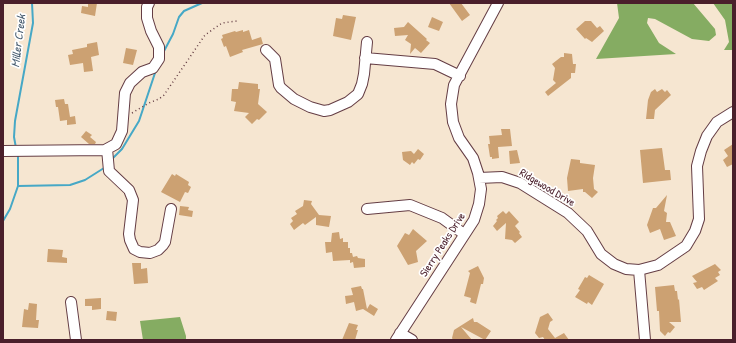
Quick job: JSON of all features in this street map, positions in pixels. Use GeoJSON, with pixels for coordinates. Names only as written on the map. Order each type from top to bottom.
{"type":"FeatureCollection","features":[{"type":"Feature","properties":{"kind":"street"},"geometry":{"type":"LineString","coordinates":[[3,151],[105,150],[116,144],[122,131],[125,93],[130,83],[142,72],[153,68],[159,59],[159,47],[150,31],[147,18],[148,3]]}},
{"type":"Feature","properties":{"kind":"street","name":"Sierry Peaks Drive"},"geometry":{"type":"LineString","coordinates":[[398,337],[474,220],[479,204],[481,190],[479,178],[473,158],[459,138],[453,122],[451,104],[454,86],[498,3]]}},
{"type":"Feature","properties":{"kind":"street"},"geometry":{"type":"LineString","coordinates":[[266,50],[275,59],[281,88],[294,99],[318,110],[330,110],[355,97],[359,90],[364,74],[367,42]]}},
{"type":"Feature","properties":{"kind":"street"},"geometry":{"type":"LineString","coordinates":[[365,58],[435,64],[460,76]]}},
{"type":"Feature","properties":{"kind":"street","name":"Ridgewood Drive"},"geometry":{"type":"LineString","coordinates":[[479,178],[502,176],[520,183],[568,213],[587,231],[601,254],[614,264],[626,269],[639,270],[658,265],[686,246],[695,231],[699,219],[697,166],[701,151],[707,136],[717,122],[733,112]]}},
{"type":"Feature","properties":{"kind":"street"},"geometry":{"type":"LineString","coordinates":[[107,149],[109,171],[129,190],[133,200],[129,234],[134,249],[140,252],[150,253],[158,250],[163,245],[165,242],[171,209]]}},
{"type":"Feature","properties":{"kind":"street"},"geometry":{"type":"LineString","coordinates":[[367,209],[410,205],[442,218],[464,234]]}},
{"type":"Feature","properties":{"kind":"street"},"geometry":{"type":"LineString","coordinates":[[639,270],[646,340]]}},
{"type":"Feature","properties":{"kind":"street"},"geometry":{"type":"LineString","coordinates":[[71,302],[76,340]]}},
{"type":"Feature","properties":{"kind":"street"},"geometry":{"type":"LineString","coordinates":[[398,337],[412,340]]}},
{"type":"Feature","properties":{"kind":"path"},"geometry":{"type":"LineString","coordinates":[[124,119],[135,111],[159,100],[164,96],[206,35],[222,23],[237,20]]}},
{"type":"Feature","properties":{"kind":"green space"},"geometry":{"type":"Polygon","coordinates":[[[617,3],[693,3],[715,29],[716,35],[709,41],[692,39],[655,19],[648,18],[647,23],[659,43],[676,54],[596,59],[619,18],[617,3]]]}},
{"type":"Feature","properties":{"kind":"green space"},"geometry":{"type":"Polygon","coordinates":[[[713,3],[733,3],[733,50],[724,50],[729,42],[725,20],[713,3]]]}},
{"type":"Feature","properties":{"kind":"green space"},"geometry":{"type":"Polygon","coordinates":[[[180,317],[186,340],[143,340],[140,321],[180,317]]]}},
{"type":"Feature","properties":{"kind":"building"},"geometry":{"type":"Polygon","coordinates":[[[88,3],[97,3],[95,16],[81,13],[82,6],[88,7],[88,3]]]}},
{"type":"Feature","properties":{"kind":"building"},"geometry":{"type":"Polygon","coordinates":[[[449,3],[461,3],[470,15],[462,21],[449,3]]]}},
{"type":"Feature","properties":{"kind":"building"},"geometry":{"type":"Polygon","coordinates":[[[343,15],[356,17],[351,40],[333,36],[336,18],[342,19],[343,15]]]}},
{"type":"Feature","properties":{"kind":"building"},"geometry":{"type":"Polygon","coordinates":[[[432,17],[443,22],[439,31],[428,27],[432,17]]]}},
{"type":"Feature","properties":{"kind":"building"},"geometry":{"type":"Polygon","coordinates":[[[585,21],[591,21],[597,28],[600,26],[604,31],[592,42],[586,38],[585,39],[576,29],[585,21]]]}},
{"type":"Feature","properties":{"kind":"building"},"geometry":{"type":"Polygon","coordinates":[[[408,22],[430,43],[421,53],[415,48],[410,54],[411,44],[405,40],[408,35],[395,36],[394,28],[404,27],[408,22]]]}},
{"type":"Feature","properties":{"kind":"building"},"geometry":{"type":"Polygon","coordinates":[[[243,30],[243,32],[249,30],[252,40],[261,37],[263,44],[242,50],[243,52],[230,57],[226,46],[224,47],[221,39],[223,38],[222,35],[243,30]]]}},
{"type":"Feature","properties":{"kind":"building"},"geometry":{"type":"Polygon","coordinates":[[[97,42],[99,55],[91,57],[93,71],[84,72],[83,63],[70,65],[68,55],[73,54],[72,50],[87,47],[87,44],[97,42]]]}},
{"type":"Feature","properties":{"kind":"building"},"geometry":{"type":"Polygon","coordinates":[[[126,48],[137,50],[133,65],[123,63],[126,48]]]}},
{"type":"Feature","properties":{"kind":"building"},"geometry":{"type":"Polygon","coordinates":[[[564,53],[572,54],[573,64],[576,64],[575,73],[571,73],[571,78],[548,96],[545,92],[556,83],[553,80],[555,68],[552,64],[561,57],[564,57],[564,53]]]}},
{"type":"Feature","properties":{"kind":"building"},"geometry":{"type":"Polygon","coordinates":[[[239,82],[258,84],[258,89],[260,89],[258,104],[267,112],[259,120],[257,119],[252,124],[245,117],[249,113],[234,111],[236,102],[231,101],[232,89],[238,89],[239,82]]]}},
{"type":"Feature","properties":{"kind":"building"},"geometry":{"type":"Polygon","coordinates":[[[655,89],[657,92],[662,89],[665,92],[667,90],[671,95],[655,110],[654,119],[646,119],[648,100],[651,92],[655,89]]]}},
{"type":"Feature","properties":{"kind":"building"},"geometry":{"type":"Polygon","coordinates":[[[64,99],[65,104],[68,104],[70,117],[75,116],[76,124],[67,125],[67,120],[60,121],[58,107],[56,107],[55,100],[64,99]]]}},
{"type":"Feature","properties":{"kind":"building"},"geometry":{"type":"Polygon","coordinates":[[[501,129],[510,129],[512,146],[498,147],[499,158],[492,159],[492,157],[490,157],[488,144],[490,144],[489,136],[502,135],[501,129]]]}},
{"type":"Feature","properties":{"kind":"building"},"geometry":{"type":"Polygon","coordinates":[[[86,131],[92,135],[90,137],[96,142],[95,144],[89,144],[81,137],[86,131]]]}},
{"type":"Feature","properties":{"kind":"building"},"geometry":{"type":"Polygon","coordinates":[[[733,144],[733,164],[727,167],[723,160],[728,156],[724,150],[733,144]]]}},
{"type":"Feature","properties":{"kind":"building"},"geometry":{"type":"Polygon","coordinates":[[[662,148],[665,170],[670,170],[671,180],[643,183],[640,150],[662,148]]]}},
{"type":"Feature","properties":{"kind":"building"},"geometry":{"type":"Polygon","coordinates":[[[418,149],[424,154],[420,160],[418,159],[414,164],[412,162],[410,165],[403,160],[402,152],[411,151],[414,154],[418,149]]]}},
{"type":"Feature","properties":{"kind":"building"},"geometry":{"type":"Polygon","coordinates":[[[517,150],[520,163],[510,164],[509,151],[517,150]]]}},
{"type":"Feature","properties":{"kind":"building"},"geometry":{"type":"Polygon","coordinates":[[[571,159],[580,160],[580,163],[595,165],[593,178],[594,189],[598,192],[592,198],[583,192],[583,189],[568,191],[567,178],[571,159]]]}},
{"type":"Feature","properties":{"kind":"building"},"geometry":{"type":"Polygon","coordinates":[[[172,174],[175,176],[176,174],[189,182],[188,185],[191,187],[188,193],[185,192],[180,202],[161,192],[172,174]]]}},
{"type":"Feature","properties":{"kind":"building"},"geometry":{"type":"Polygon","coordinates":[[[667,195],[664,211],[667,213],[666,222],[670,222],[676,236],[664,240],[660,229],[650,233],[647,225],[653,208],[656,208],[667,195]]]}},
{"type":"Feature","properties":{"kind":"building"},"geometry":{"type":"Polygon","coordinates":[[[304,200],[312,201],[311,204],[319,215],[331,216],[329,227],[316,225],[316,217],[305,225],[303,223],[294,230],[290,224],[293,221],[291,218],[297,214],[295,211],[303,206],[304,200]]]}},
{"type":"Feature","properties":{"kind":"building"},"geometry":{"type":"Polygon","coordinates":[[[180,206],[189,207],[188,210],[193,211],[192,217],[179,215],[180,206]]]}},
{"type":"Feature","properties":{"kind":"building"},"geometry":{"type":"Polygon","coordinates":[[[503,211],[506,214],[509,211],[519,222],[515,226],[522,237],[515,243],[512,240],[505,239],[506,223],[497,231],[493,226],[497,221],[497,216],[503,211]]]}},
{"type":"Feature","properties":{"kind":"building"},"geometry":{"type":"Polygon","coordinates":[[[413,229],[427,241],[416,251],[418,262],[408,265],[397,246],[405,233],[409,235],[413,229]]]}},
{"type":"Feature","properties":{"kind":"building"},"geometry":{"type":"Polygon","coordinates":[[[339,232],[340,239],[343,238],[343,242],[348,242],[348,248],[350,248],[350,253],[352,253],[353,257],[357,256],[358,258],[365,259],[365,267],[354,268],[353,262],[350,263],[350,260],[333,261],[332,252],[326,253],[325,242],[331,242],[332,233],[339,232]]]}},
{"type":"Feature","properties":{"kind":"building"},"geometry":{"type":"Polygon","coordinates":[[[48,249],[63,250],[62,257],[67,258],[67,263],[47,262],[48,249]]]}},
{"type":"Feature","properties":{"kind":"building"},"geometry":{"type":"Polygon","coordinates":[[[132,263],[141,263],[141,269],[147,268],[148,283],[134,284],[132,263]]]}},
{"type":"Feature","properties":{"kind":"building"},"geometry":{"type":"Polygon","coordinates":[[[715,264],[721,270],[718,272],[720,275],[715,278],[718,281],[704,290],[702,287],[697,289],[693,283],[697,282],[692,276],[715,264]]]}},
{"type":"Feature","properties":{"kind":"building"},"geometry":{"type":"Polygon","coordinates":[[[478,266],[484,278],[476,304],[470,302],[471,298],[464,296],[470,273],[468,271],[478,266]]]}},
{"type":"Feature","properties":{"kind":"building"},"geometry":{"type":"Polygon","coordinates":[[[589,275],[604,284],[592,305],[588,302],[587,304],[575,297],[580,290],[578,289],[585,277],[587,278],[589,275]]]}},
{"type":"Feature","properties":{"kind":"building"},"geometry":{"type":"Polygon","coordinates":[[[674,285],[675,291],[677,291],[678,300],[679,299],[681,322],[669,322],[675,327],[665,336],[660,331],[659,311],[657,311],[655,287],[674,285]]]}},
{"type":"Feature","properties":{"kind":"building"},"geometry":{"type":"Polygon","coordinates":[[[361,286],[367,309],[370,304],[378,309],[374,316],[363,309],[356,311],[354,302],[346,304],[345,296],[353,295],[351,288],[361,286]]]}},
{"type":"Feature","properties":{"kind":"building"},"geometry":{"type":"Polygon","coordinates":[[[101,298],[101,309],[92,310],[92,306],[85,306],[85,299],[101,298]]]}},
{"type":"Feature","properties":{"kind":"building"},"geometry":{"type":"Polygon","coordinates":[[[29,303],[37,304],[36,320],[39,320],[38,328],[22,327],[24,309],[28,310],[29,303]]]}},
{"type":"Feature","properties":{"kind":"building"},"geometry":{"type":"Polygon","coordinates":[[[107,311],[117,312],[116,321],[106,320],[107,311]]]}},
{"type":"Feature","properties":{"kind":"building"},"geometry":{"type":"Polygon","coordinates":[[[548,313],[553,320],[550,322],[548,329],[555,338],[564,333],[569,340],[545,340],[543,337],[539,338],[535,333],[540,317],[548,313]]]}},
{"type":"Feature","properties":{"kind":"building"},"geometry":{"type":"Polygon","coordinates":[[[473,318],[474,322],[477,322],[491,331],[485,340],[461,327],[472,340],[453,340],[454,330],[473,318]]]}},
{"type":"Feature","properties":{"kind":"building"},"geometry":{"type":"Polygon","coordinates":[[[349,323],[358,325],[355,340],[342,340],[349,323]]]}},
{"type":"Feature","properties":{"kind":"waterway","name":"Miller Creek"},"geometry":{"type":"LineString","coordinates":[[16,148],[14,137],[15,121],[33,23],[32,3]]}},
{"type":"Feature","properties":{"kind":"waterway"},"geometry":{"type":"LineString","coordinates":[[163,53],[173,34],[179,17],[184,11],[202,3]]}},
{"type":"Feature","properties":{"kind":"waterway"},"geometry":{"type":"LineString","coordinates":[[111,160],[122,149],[139,121],[156,70]]}},
{"type":"Feature","properties":{"kind":"waterway","name":"Miller Creek"},"geometry":{"type":"LineString","coordinates":[[3,221],[10,209],[18,186],[18,154]]}},
{"type":"Feature","properties":{"kind":"waterway"},"geometry":{"type":"LineString","coordinates":[[18,186],[70,185],[85,180],[104,168]]}}]}
